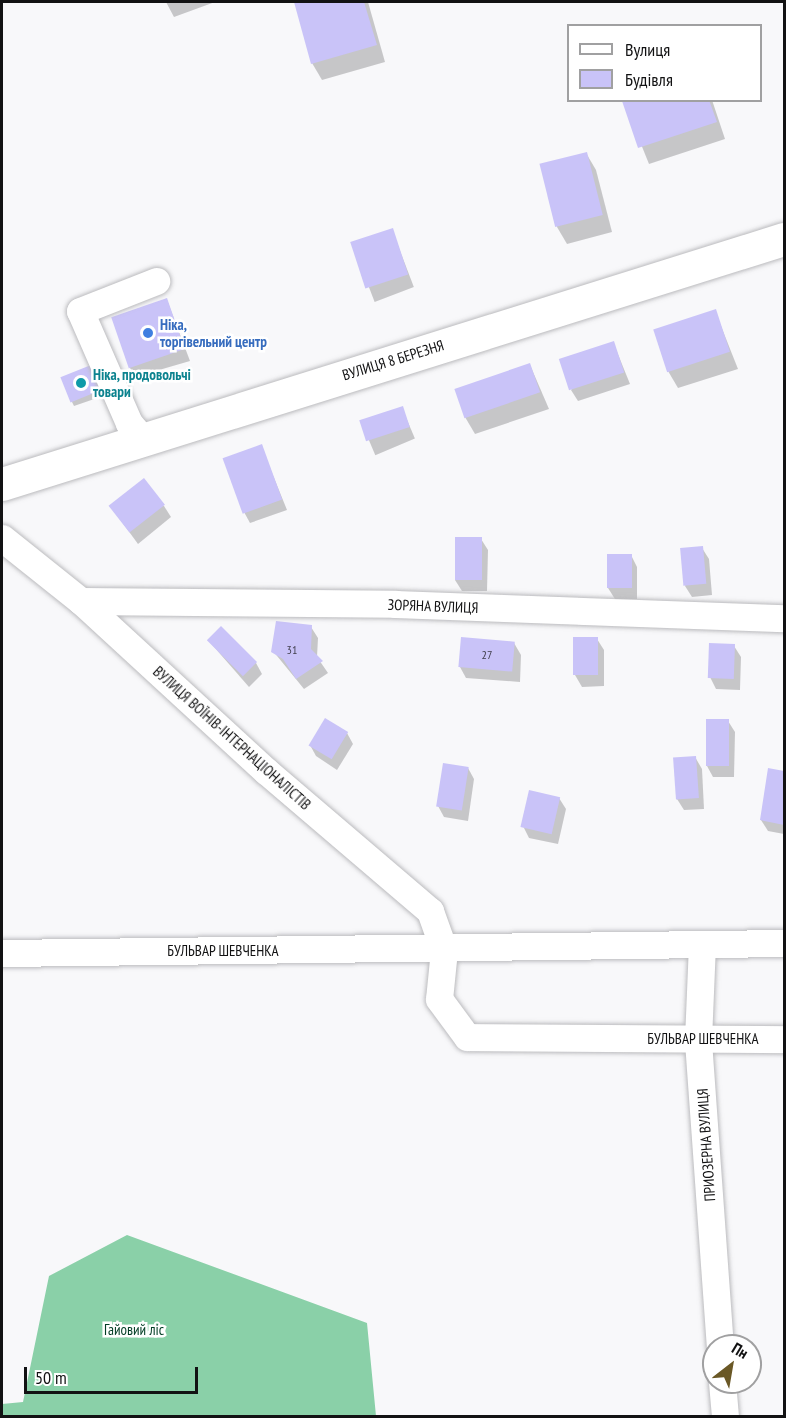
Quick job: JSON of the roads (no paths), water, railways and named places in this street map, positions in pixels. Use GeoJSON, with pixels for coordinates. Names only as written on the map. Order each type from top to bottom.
{"type":"FeatureCollection","features":[{"type":"Feature","properties":{"kind":"main road","name":"ВУЛИЦЯ 8 БЕРЕЗНЯ"},"geometry":{"type":"LineString","coordinates":[[2,484],[141,438],[784,239]]}},
{"type":"Feature","properties":{"kind":"street"},"geometry":{"type":"LineString","coordinates":[[141,438],[129,423],[80,311],[156,281]]}},
{"type":"Feature","properties":{"kind":"street","name":"ВУЛИЦЯ ВОЇНІВ-ІНТЕРНАЦІОНАЛІСТІВ"},"geometry":{"type":"LineString","coordinates":[[2,538],[81,601],[266,771],[430,911],[444,950]]}},
{"type":"Feature","properties":{"kind":"street","name":"ЗОРЯНА ВУЛИЦЯ"},"geometry":{"type":"LineString","coordinates":[[81,601],[395,604],[784,618]]}},
{"type":"Feature","properties":{"kind":"street","name":"БУЛЬВАР ШЕВЧЕНКА"},"geometry":{"type":"LineString","coordinates":[[2,953],[444,950],[784,943]]}},
{"type":"Feature","properties":{"kind":"street","name":"ПРИОЗЕРНА ВУЛИЦЯ"},"geometry":{"type":"LineString","coordinates":[[702,944],[698,1041],[719,1334]]}},
{"type":"Feature","properties":{"kind":"street","name":"БУЛЬВАР ШЕВЧЕНКА"},"geometry":{"type":"LineString","coordinates":[[444,950],[439,999],[467,1037],[698,1041],[784,1039]]}},
{"type":"Feature","properties":{"kind":"street"},"geometry":{"type":"LineString","coordinates":[[723,1394],[725,1416]]}},
{"type":"Feature","properties":{"kind":"place","name":"Ніка, торгівельний центр"},"geometry":{"type":"Point","coordinates":[148,333]}},
{"type":"Feature","properties":{"kind":"place","name":"Ніка, продовольчі товари"},"geometry":{"type":"Point","coordinates":[81,383]}},
{"type":"Feature","properties":{"kind":"park label","name":"Гайовий ліс"},"geometry":{"type":"Point","coordinates":[134,1330]}}]}
